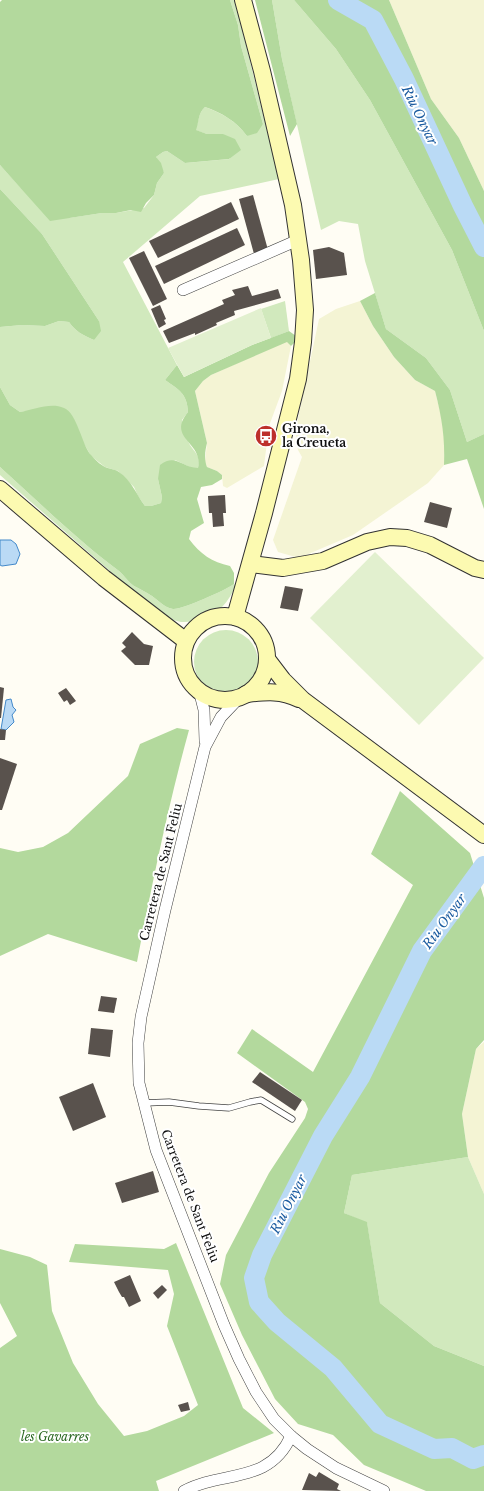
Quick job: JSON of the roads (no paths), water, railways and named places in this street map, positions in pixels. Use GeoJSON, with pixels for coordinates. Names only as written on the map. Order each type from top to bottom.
{"type":"FeatureCollection","features":[{"type":"Feature","properties":{"kind":"main road"},"geometry":{"type":"LineString","coordinates":[[235,617],[251,564],[282,448],[300,364],[305,310],[293,205],[274,120],[243,0]]}},
{"type":"Feature","properties":{"kind":"main road"},"geometry":{"type":"LineString","coordinates":[[0,489],[104,578],[186,641]]}},
{"type":"Feature","properties":{"kind":"main road"},"geometry":{"type":"LineString","coordinates":[[251,564],[283,568],[323,561],[367,542],[390,537],[407,538],[430,544],[474,568],[484,570]]}},
{"type":"Feature","properties":{"kind":"main road"},"geometry":{"type":"LineString","coordinates":[[303,700],[288,694],[273,691],[243,695],[233,699],[218,699],[205,694],[189,680],[184,667],[183,654],[186,641],[193,630],[209,619],[222,616],[235,617],[248,623],[258,632],[264,645],[267,658],[283,680],[303,700],[484,835]]}},
{"type":"Feature","properties":{"kind":"main road"},"geometry":{"type":"LineString","coordinates":[[243,695],[261,679],[267,658]]}},
{"type":"Feature","properties":{"kind":"street"},"geometry":{"type":"LineString","coordinates":[[183,290],[298,240]]}},
{"type":"Feature","properties":{"kind":"street","name":"Carretera de Sant Feliu"},"geometry":{"type":"LineString","coordinates":[[199,690],[206,726],[205,747],[164,910],[140,1017],[138,1057],[139,1083],[156,1150],[224,1325],[239,1359],[266,1407],[291,1436],[307,1449],[336,1468],[384,1491]]}},
{"type":"Feature","properties":{"kind":"street","name":"Carretera de Sant Feliu"},"geometry":{"type":"LineString","coordinates":[[205,747],[221,717],[243,695]]}},
{"type":"Feature","properties":{"kind":"street"},"geometry":{"type":"LineString","coordinates":[[184,1491],[206,1483],[255,1471],[266,1465],[286,1448],[291,1436]]}},
{"type":"Feature","properties":{"kind":"lane"},"geometry":{"type":"LineString","coordinates":[[144,1103],[169,1102],[229,1108],[261,1100],[292,1119]]}},
{"type":"Feature","properties":{"kind":"water"},"geometry":{"type":"Polygon","coordinates":[[[0,540],[11,540],[16,544],[20,554],[16,564],[0,565],[0,540]]]}},
{"type":"Feature","properties":{"kind":"water"},"geometry":{"type":"Polygon","coordinates":[[[11,699],[13,707],[16,710],[12,715],[14,722],[6,730],[1,729],[6,700],[11,699]]]}},
{"type":"Feature","properties":{"kind":"waterway","name":"Riu Onyar"},"geometry":{"type":"LineString","coordinates":[[338,0],[373,20],[404,79],[463,206],[484,247]]}},
{"type":"Feature","properties":{"kind":"waterway","name":"Riu Onyar"},"geometry":{"type":"LineString","coordinates":[[484,866],[422,951],[360,1077],[323,1136],[262,1255],[254,1278],[259,1302],[277,1322],[333,1368],[380,1424],[434,1449],[452,1448],[473,1459],[484,1455]]}},
{"type":"Feature","properties":{"kind":"place","name":"Girona, la Creueta"},"geometry":{"type":"Point","coordinates":[266,436]}},
{"type":"Feature","properties":{"kind":"park label","name":"les Gavarres"},"geometry":{"type":"Point","coordinates":[55,1437]}}]}
